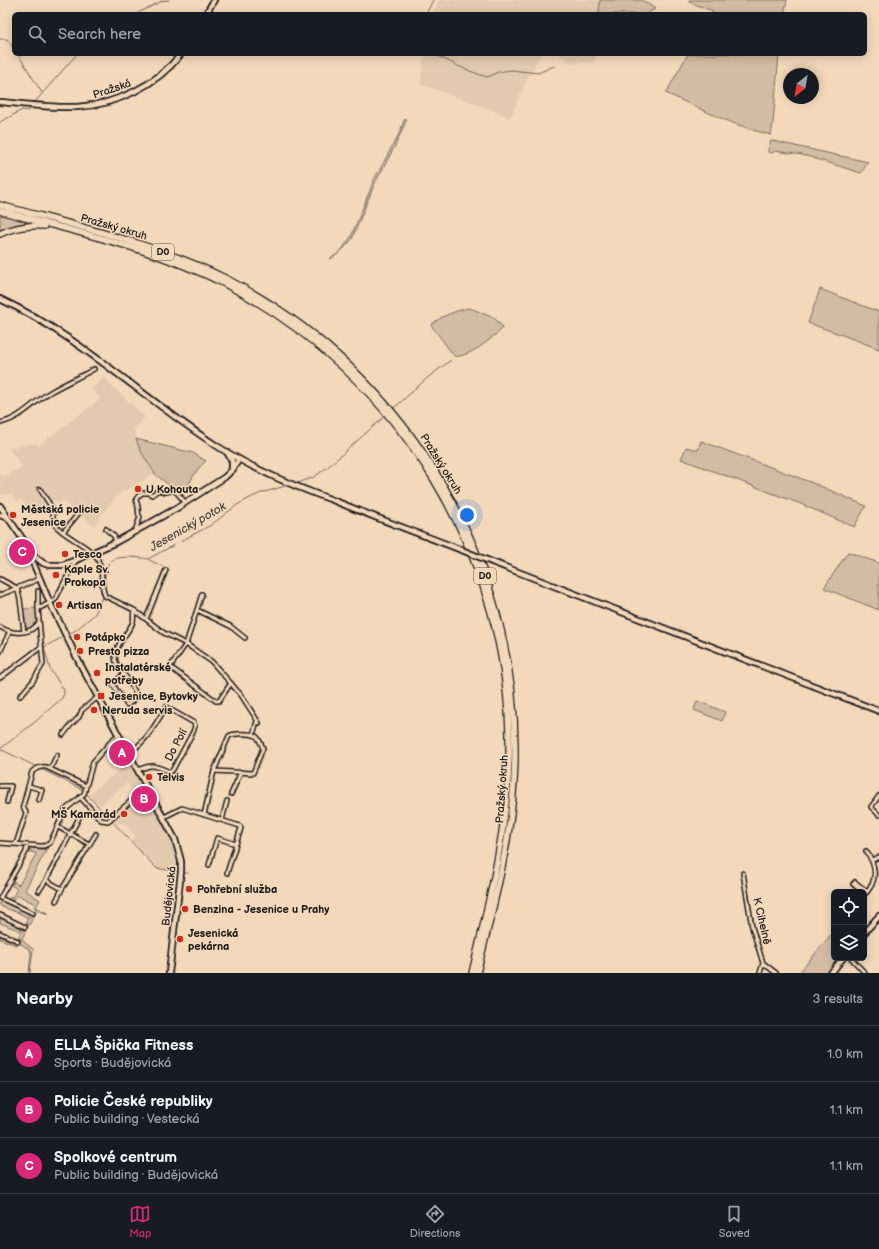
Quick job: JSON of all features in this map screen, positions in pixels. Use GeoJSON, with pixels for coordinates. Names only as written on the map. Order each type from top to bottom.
{"type":"FeatureCollection","features":[{"type":"Feature","properties":{"kind":"highway","name":"Pražský okruh"},"geometry":{"type":"LineString","coordinates":[[0,205],[142,245],[174,256],[224,278],[258,297],[300,324],[344,361],[395,418],[438,474],[474,545],[485,574],[496,611],[508,667],[512,699],[514,783],[505,850],[477,973]]}},
{"type":"Feature","properties":{"kind":"highway","name":"Pražský okruh"},"geometry":{"type":"LineString","coordinates":[[0,211],[140,250],[172,261],[205,275],[239,292],[272,311],[308,337],[341,364],[382,403]]}},
{"type":"Feature","properties":{"kind":"highway"},"geometry":{"type":"LineString","coordinates":[[0,234],[12,229],[27,226],[64,228]]}},
{"type":"Feature","properties":{"kind":"highway","name":"Pražský okruh"},"geometry":{"type":"LineString","coordinates":[[395,418],[406,438],[433,477],[453,513],[468,546],[491,612],[505,682],[509,757],[505,818],[493,882],[472,973]]}},
{"type":"Feature","properties":{"kind":"main road"},"geometry":{"type":"LineString","coordinates":[[207,12],[214,0]]}},
{"type":"Feature","properties":{"kind":"main road","name":"Pražská"},"geometry":{"type":"LineString","coordinates":[[0,102],[78,107],[102,103],[135,91],[167,69],[179,56]]}},
{"type":"Feature","properties":{"kind":"main road"},"geometry":{"type":"LineString","coordinates":[[0,299],[40,321],[82,348],[198,433],[259,470],[579,597],[879,712]]}},
{"type":"Feature","properties":{"kind":"main road"},"geometry":{"type":"LineString","coordinates":[[226,451],[231,459],[232,470]]}},
{"type":"Feature","properties":{"kind":"main road"},"geometry":{"type":"LineString","coordinates":[[29,552],[46,564],[54,566],[63,565],[76,560],[116,542],[177,508],[219,481],[232,470],[239,459]]}},
{"type":"Feature","properties":{"kind":"main road","name":"Budějovická"},"geometry":{"type":"LineString","coordinates":[[0,506],[21,536],[50,603],[98,697],[164,817],[179,850],[181,871],[169,973]]}},
{"type":"Feature","properties":{"kind":"main road"},"geometry":{"type":"LineString","coordinates":[[0,515],[8,518]]}},
{"type":"Feature","properties":{"kind":"main road"},"geometry":{"type":"LineString","coordinates":[[867,930],[879,916]]}},
{"type":"Feature","properties":{"kind":"main road"},"geometry":{"type":"LineString","coordinates":[[831,973],[841,961]]}},
{"type":"Feature","properties":{"kind":"street"},"geometry":{"type":"LineString","coordinates":[[0,423],[8,422],[16,418],[52,391],[94,369]]}},
{"type":"Feature","properties":{"kind":"street"},"geometry":{"type":"LineString","coordinates":[[40,489],[53,510],[52,521],[56,526],[86,548],[97,559],[102,573],[102,588],[105,596],[134,610],[164,633],[186,644],[212,662],[241,695],[258,722],[253,735]]}},
{"type":"Feature","properties":{"kind":"street"},"geometry":{"type":"LineString","coordinates":[[135,531],[140,517],[136,498],[142,493],[145,492],[152,495],[158,490],[166,492],[174,490],[185,502]]}},
{"type":"Feature","properties":{"kind":"street"},"geometry":{"type":"LineString","coordinates":[[64,532],[78,514]]}},
{"type":"Feature","properties":{"kind":"street"},"geometry":{"type":"LineString","coordinates":[[106,528],[114,536],[116,542]]}},
{"type":"Feature","properties":{"kind":"street"},"geometry":{"type":"LineString","coordinates":[[97,559],[100,549]]}},
{"type":"Feature","properties":{"kind":"street"},"geometry":{"type":"LineString","coordinates":[[38,609],[55,600],[76,560]]}},
{"type":"Feature","properties":{"kind":"street"},"geometry":{"type":"LineString","coordinates":[[146,619],[166,570]]}},
{"type":"Feature","properties":{"kind":"street"},"geometry":{"type":"LineString","coordinates":[[0,579],[17,588],[20,599],[24,632]]}},
{"type":"Feature","properties":{"kind":"street"},"geometry":{"type":"LineString","coordinates":[[0,595],[40,579]]}},
{"type":"Feature","properties":{"kind":"street"},"geometry":{"type":"LineString","coordinates":[[20,696],[33,681],[43,662],[38,609],[38,590]]}},
{"type":"Feature","properties":{"kind":"street"},"geometry":{"type":"LineString","coordinates":[[202,594],[186,644],[170,667],[216,701],[219,701],[231,683]]}},
{"type":"Feature","properties":{"kind":"street"},"geometry":{"type":"LineString","coordinates":[[123,674],[113,685],[126,705],[132,702],[136,693],[116,662],[115,653],[133,622],[134,610]]}},
{"type":"Feature","properties":{"kind":"street"},"geometry":{"type":"LineString","coordinates":[[197,610],[230,626],[245,638]]}},
{"type":"Feature","properties":{"kind":"street"},"geometry":{"type":"LineString","coordinates":[[0,627],[10,631],[24,632],[34,628],[40,622]]}},
{"type":"Feature","properties":{"kind":"street"},"geometry":{"type":"LineString","coordinates":[[0,652],[10,631]]}},
{"type":"Feature","properties":{"kind":"street"},"geometry":{"type":"LineString","coordinates":[[0,678],[41,647]]}},
{"type":"Feature","properties":{"kind":"street"},"geometry":{"type":"LineString","coordinates":[[63,734],[79,717],[82,710],[98,697]]}},
{"type":"Feature","properties":{"kind":"street","name":"Do Polí"},"geometry":{"type":"LineString","coordinates":[[129,753],[137,748],[148,735],[166,707],[194,723],[195,726],[193,732],[172,771],[170,772],[148,765],[138,770]]}},
{"type":"Feature","properties":{"kind":"street"},"geometry":{"type":"LineString","coordinates":[[0,843],[48,845],[52,840],[65,810],[80,797],[85,790],[92,762],[119,735]]}},
{"type":"Feature","properties":{"kind":"street"},"geometry":{"type":"LineString","coordinates":[[204,814],[214,771],[231,735],[253,735],[257,737],[263,748],[253,773],[214,771]]}},
{"type":"Feature","properties":{"kind":"street"},"geometry":{"type":"LineString","coordinates":[[50,769],[57,755]]}},
{"type":"Feature","properties":{"kind":"street"},"geometry":{"type":"LineString","coordinates":[[16,844],[26,813],[23,806],[33,771],[41,767],[50,769],[85,790]]}},
{"type":"Feature","properties":{"kind":"street"},"geometry":{"type":"LineString","coordinates":[[231,794],[241,772]]}},
{"type":"Feature","properties":{"kind":"street"},"geometry":{"type":"LineString","coordinates":[[0,786],[12,786],[7,802]]}},
{"type":"Feature","properties":{"kind":"street"},"geometry":{"type":"LineString","coordinates":[[28,786],[42,790],[39,800]]}},
{"type":"Feature","properties":{"kind":"street"},"geometry":{"type":"LineString","coordinates":[[80,797],[101,820],[104,821],[110,819],[147,787]]}},
{"type":"Feature","properties":{"kind":"street"},"geometry":{"type":"LineString","coordinates":[[879,796],[871,807],[879,815]]}},
{"type":"Feature","properties":{"kind":"street"},"geometry":{"type":"LineString","coordinates":[[222,820],[227,801]]}},
{"type":"Feature","properties":{"kind":"street"},"geometry":{"type":"LineString","coordinates":[[164,817],[181,808],[240,826],[241,828],[227,873]]}},
{"type":"Feature","properties":{"kind":"street"},"geometry":{"type":"LineString","coordinates":[[39,891],[80,816]]}},
{"type":"Feature","properties":{"kind":"street"},"geometry":{"type":"LineString","coordinates":[[58,827],[89,844]]}},
{"type":"Feature","properties":{"kind":"street"},"geometry":{"type":"LineString","coordinates":[[56,901],[62,888],[96,834]]}},
{"type":"Feature","properties":{"kind":"street"},"geometry":{"type":"LineString","coordinates":[[210,865],[217,838],[236,844]]}},
{"type":"Feature","properties":{"kind":"street"},"geometry":{"type":"LineString","coordinates":[[27,845],[26,852],[0,898],[33,912]]}},
{"type":"Feature","properties":{"kind":"street"},"geometry":{"type":"LineString","coordinates":[[866,851],[872,860],[875,869],[873,884],[867,891]]}},
{"type":"Feature","properties":{"kind":"street"},"geometry":{"type":"LineString","coordinates":[[872,860],[879,857]]}},
{"type":"Feature","properties":{"kind":"street","name":"K Cihelně"},"geometry":{"type":"LineString","coordinates":[[743,873],[752,927],[763,963]]}},
{"type":"Feature","properties":{"kind":"street"},"geometry":{"type":"LineString","coordinates":[[46,880],[62,888]]}},
{"type":"Feature","properties":{"kind":"street"},"geometry":{"type":"LineString","coordinates":[[854,883],[861,889]]}},
{"type":"Feature","properties":{"kind":"street"},"geometry":{"type":"LineString","coordinates":[[0,915],[25,927]]}},
{"type":"Feature","properties":{"kind":"street"},"geometry":{"type":"LineString","coordinates":[[0,933],[18,941]]}},
{"type":"Feature","properties":{"kind":"street"},"geometry":{"type":"LineString","coordinates":[[855,961],[865,973]]}},
{"type":"Feature","properties":{"kind":"street"},"geometry":{"type":"LineString","coordinates":[[760,973],[763,963],[776,973]]}},
{"type":"Feature","properties":{"kind":"shaded area"},"geometry":{"type":"Polygon","coordinates":[[[439,0],[601,0],[600,12],[433,12],[439,0]]]}},
{"type":"Feature","properties":{"kind":"shaded area"},"geometry":{"type":"Polygon","coordinates":[[[600,0],[642,0],[655,9],[650,12],[599,12],[600,0]]]}},
{"type":"Feature","properties":{"kind":"shaded area"},"geometry":{"type":"Polygon","coordinates":[[[689,0],[787,0],[784,12],[712,12],[713,11],[689,2],[689,0]]]}},
{"type":"Feature","properties":{"kind":"shaded area"},"geometry":{"type":"Polygon","coordinates":[[[425,56],[540,56],[531,75],[528,77],[510,118],[487,108],[420,84],[425,56]]]}},
{"type":"Feature","properties":{"kind":"shaded area"},"geometry":{"type":"Polygon","coordinates":[[[561,56],[595,56],[594,63],[570,62],[561,56]]]}},
{"type":"Feature","properties":{"kind":"shaded area"},"geometry":{"type":"Polygon","coordinates":[[[687,56],[779,56],[771,135],[730,122],[666,93],[687,56]]]}},
{"type":"Feature","properties":{"kind":"shaded area"},"geometry":{"type":"Polygon","coordinates":[[[407,119],[395,146],[375,183],[352,239],[340,252],[351,237],[374,180],[400,132],[404,120],[407,119]]]}},
{"type":"Feature","properties":{"kind":"shaded area"},"geometry":{"type":"Polygon","coordinates":[[[771,141],[868,162],[861,173],[803,155],[775,151],[772,153],[768,152],[771,141]]]}},
{"type":"Feature","properties":{"kind":"shaded area"},"geometry":{"type":"Polygon","coordinates":[[[0,214],[30,222],[0,230],[0,214]]]}},
{"type":"Feature","properties":{"kind":"shaded area"},"geometry":{"type":"Polygon","coordinates":[[[820,289],[879,312],[879,349],[808,323],[820,289]]]}},
{"type":"Feature","properties":{"kind":"shaded area"},"geometry":{"type":"Polygon","coordinates":[[[470,308],[494,318],[503,327],[480,347],[455,357],[431,325],[449,314],[470,308]]]}},
{"type":"Feature","properties":{"kind":"shaded area"},"geometry":{"type":"Polygon","coordinates":[[[105,377],[113,387],[145,417],[134,428],[140,450],[153,474],[121,493],[108,506],[94,526],[72,510],[64,500],[59,504],[54,501],[47,504],[29,515],[22,506],[25,504],[21,499],[17,501],[11,494],[6,495],[5,493],[0,496],[0,475],[5,476],[22,467],[9,448],[36,443],[38,446],[100,399],[92,388],[105,377]]]}},
{"type":"Feature","properties":{"kind":"shaded area"},"geometry":{"type":"Polygon","coordinates":[[[136,439],[193,453],[206,461],[197,471],[184,495],[182,496],[155,474],[140,450],[136,439]]]}},
{"type":"Feature","properties":{"kind":"shaded area"},"geometry":{"type":"Polygon","coordinates":[[[701,441],[818,485],[866,506],[854,527],[801,504],[681,459],[686,447],[698,450],[701,441]]]}},
{"type":"Feature","properties":{"kind":"shaded area"},"geometry":{"type":"Polygon","coordinates":[[[848,552],[879,563],[879,610],[824,588],[848,552]]]}},
{"type":"Feature","properties":{"kind":"shaded area"},"geometry":{"type":"Polygon","coordinates":[[[37,608],[37,623],[32,628],[25,630],[22,609],[37,608]]]}},
{"type":"Feature","properties":{"kind":"shaded area"},"geometry":{"type":"Polygon","coordinates":[[[697,701],[725,712],[722,721],[694,710],[697,701]]]}},
{"type":"Feature","properties":{"kind":"shaded area"},"geometry":{"type":"Polygon","coordinates":[[[129,762],[143,787],[135,794],[127,783],[100,806],[89,795],[129,762]]]}},
{"type":"Feature","properties":{"kind":"shaded area"},"geometry":{"type":"Polygon","coordinates":[[[151,802],[172,840],[179,870],[157,867],[132,840],[136,836],[125,824],[112,821],[133,803],[140,811],[151,802]]]}},
{"type":"Feature","properties":{"kind":"shaded area"},"geometry":{"type":"Polygon","coordinates":[[[32,847],[46,850],[25,890],[40,900],[36,907],[49,914],[38,911],[36,912],[22,938],[24,942],[33,949],[29,973],[30,950],[21,944],[16,945],[0,939],[0,936],[18,944],[20,938],[18,937],[21,932],[0,923],[0,917],[21,926],[21,930],[24,931],[28,924],[26,923],[28,918],[2,907],[0,905],[0,900],[28,912],[28,916],[31,917],[36,908],[34,907],[35,904],[20,896],[17,896],[12,901],[9,901],[10,897],[12,898],[17,889],[10,884],[13,884],[14,881],[18,885],[20,883],[35,856],[36,853],[30,852],[31,850],[28,849],[32,847]]]}},
{"type":"Feature","properties":{"kind":"shaded area"},"geometry":{"type":"Polygon","coordinates":[[[831,935],[831,961],[838,961],[828,973],[799,973],[831,935]]]}},
{"type":"Feature","properties":{"kind":"waterway"},"geometry":{"type":"LineString","coordinates":[[140,12],[162,1],[169,0]]}},
{"type":"Feature","properties":{"kind":"waterway"},"geometry":{"type":"LineString","coordinates":[[427,12],[433,0]]}},
{"type":"Feature","properties":{"kind":"waterway"},"geometry":{"type":"LineString","coordinates":[[0,39],[7,39],[12,46]]}},
{"type":"Feature","properties":{"kind":"waterway"},"geometry":{"type":"LineString","coordinates":[[19,56],[42,93]]}},
{"type":"Feature","properties":{"kind":"waterway"},"geometry":{"type":"LineString","coordinates":[[34,103],[75,56]]}},
{"type":"Feature","properties":{"kind":"waterway"},"geometry":{"type":"LineString","coordinates":[[438,56],[458,66],[488,77],[498,72],[511,70],[538,73],[554,66]]}},
{"type":"Feature","properties":{"kind":"waterway"},"geometry":{"type":"LineString","coordinates":[[0,122],[22,110],[29,111],[31,108]]}},
{"type":"Feature","properties":{"kind":"waterway","name":"Jesenický potok"},"geometry":{"type":"LineString","coordinates":[[392,410],[426,379],[451,360]]}},
{"type":"Feature","properties":{"kind":"waterway","name":"Jesenický potok"},"geometry":{"type":"LineString","coordinates":[[298,483],[314,477],[329,466],[385,416]]}},
{"type":"Feature","properties":{"kind":"waterway","name":"Jesenický potok"},"geometry":{"type":"LineString","coordinates":[[181,541],[211,525],[237,505],[250,498],[285,486]]}},
{"type":"Feature","properties":{"kind":"waterway","name":"Jesenický potok"},"geometry":{"type":"LineString","coordinates":[[104,588],[106,569],[111,560],[127,557],[148,559],[174,545]]}},
{"type":"Feature","properties":{"kind":"waterway"},"geometry":{"type":"LineString","coordinates":[[149,560],[164,567]]}},
{"type":"Feature","properties":{"kind":"waterway","name":"Jesenický potok"},"geometry":{"type":"LineString","coordinates":[[69,634],[95,614],[103,595]]}},
{"type":"Feature","properties":{"kind":"waterway","name":"Jesenický potok"},"geometry":{"type":"LineString","coordinates":[[37,767],[0,749],[35,722],[62,698],[64,690],[50,669],[44,647],[63,637]]}},
{"type":"Feature","properties":{"kind":"waterway"},"geometry":{"type":"LineString","coordinates":[[39,768],[83,790]]}},
{"type":"Feature","properties":{"kind":"waterway"},"geometry":{"type":"LineString","coordinates":[[85,792],[109,818]]}},
{"type":"Feature","properties":{"kind":"waterway"},"geometry":{"type":"LineString","coordinates":[[111,820],[156,868],[179,872]]}},
{"type":"Feature","properties":{"kind":"place","name":"U Kohouta"},"geometry":{"type":"Point","coordinates":[138,489]}},
{"type":"Feature","properties":{"kind":"place","name":"Městská policie Jesenice"},"geometry":{"type":"Point","coordinates":[13,515]}},
{"type":"Feature","properties":{"kind":"place","name":"Spolkové centrum"},"geometry":{"type":"Point","coordinates":[22,552]}},
{"type":"Feature","properties":{"kind":"place","name":"Tesco"},"geometry":{"type":"Point","coordinates":[65,554]}},
{"type":"Feature","properties":{"kind":"place","name":"Kaple Sv. Prokopa"},"geometry":{"type":"Point","coordinates":[56,575]}},
{"type":"Feature","properties":{"kind":"place","name":"Artisan"},"geometry":{"type":"Point","coordinates":[59,605]}},
{"type":"Feature","properties":{"kind":"place","name":"Potápko"},"geometry":{"type":"Point","coordinates":[77,637]}},
{"type":"Feature","properties":{"kind":"place","name":"Presto pizza"},"geometry":{"type":"Point","coordinates":[80,651]}},
{"type":"Feature","properties":{"kind":"place","name":"Instalatérské potřeby"},"geometry":{"type":"Point","coordinates":[97,673]}},
{"type":"Feature","properties":{"kind":"place","name":"Jesenice, Bytovky"},"geometry":{"type":"Point","coordinates":[101,696]}},
{"type":"Feature","properties":{"kind":"place","name":"Neruda servis"},"geometry":{"type":"Point","coordinates":[94,710]}},
{"type":"Feature","properties":{"kind":"place","name":"ELLA Špička Fitness"},"geometry":{"type":"Point","coordinates":[122,753]}},
{"type":"Feature","properties":{"kind":"place","name":"Telvis"},"geometry":{"type":"Point","coordinates":[149,777]}},
{"type":"Feature","properties":{"kind":"place","name":"Policie České republiky"},"geometry":{"type":"Point","coordinates":[144,799]}},
{"type":"Feature","properties":{"kind":"place","name":"MŠ Kamarád"},"geometry":{"type":"Point","coordinates":[124,814]}},
{"type":"Feature","properties":{"kind":"place","name":"Pohřební služba"},"geometry":{"type":"Point","coordinates":[189,889]}},
{"type":"Feature","properties":{"kind":"place","name":"Benzina - Jesenice u Prahy"},"geometry":{"type":"Point","coordinates":[185,909]}},
{"type":"Feature","properties":{"kind":"place","name":"Jesenická pekárna"},"geometry":{"type":"Point","coordinates":[180,939]}}]}
